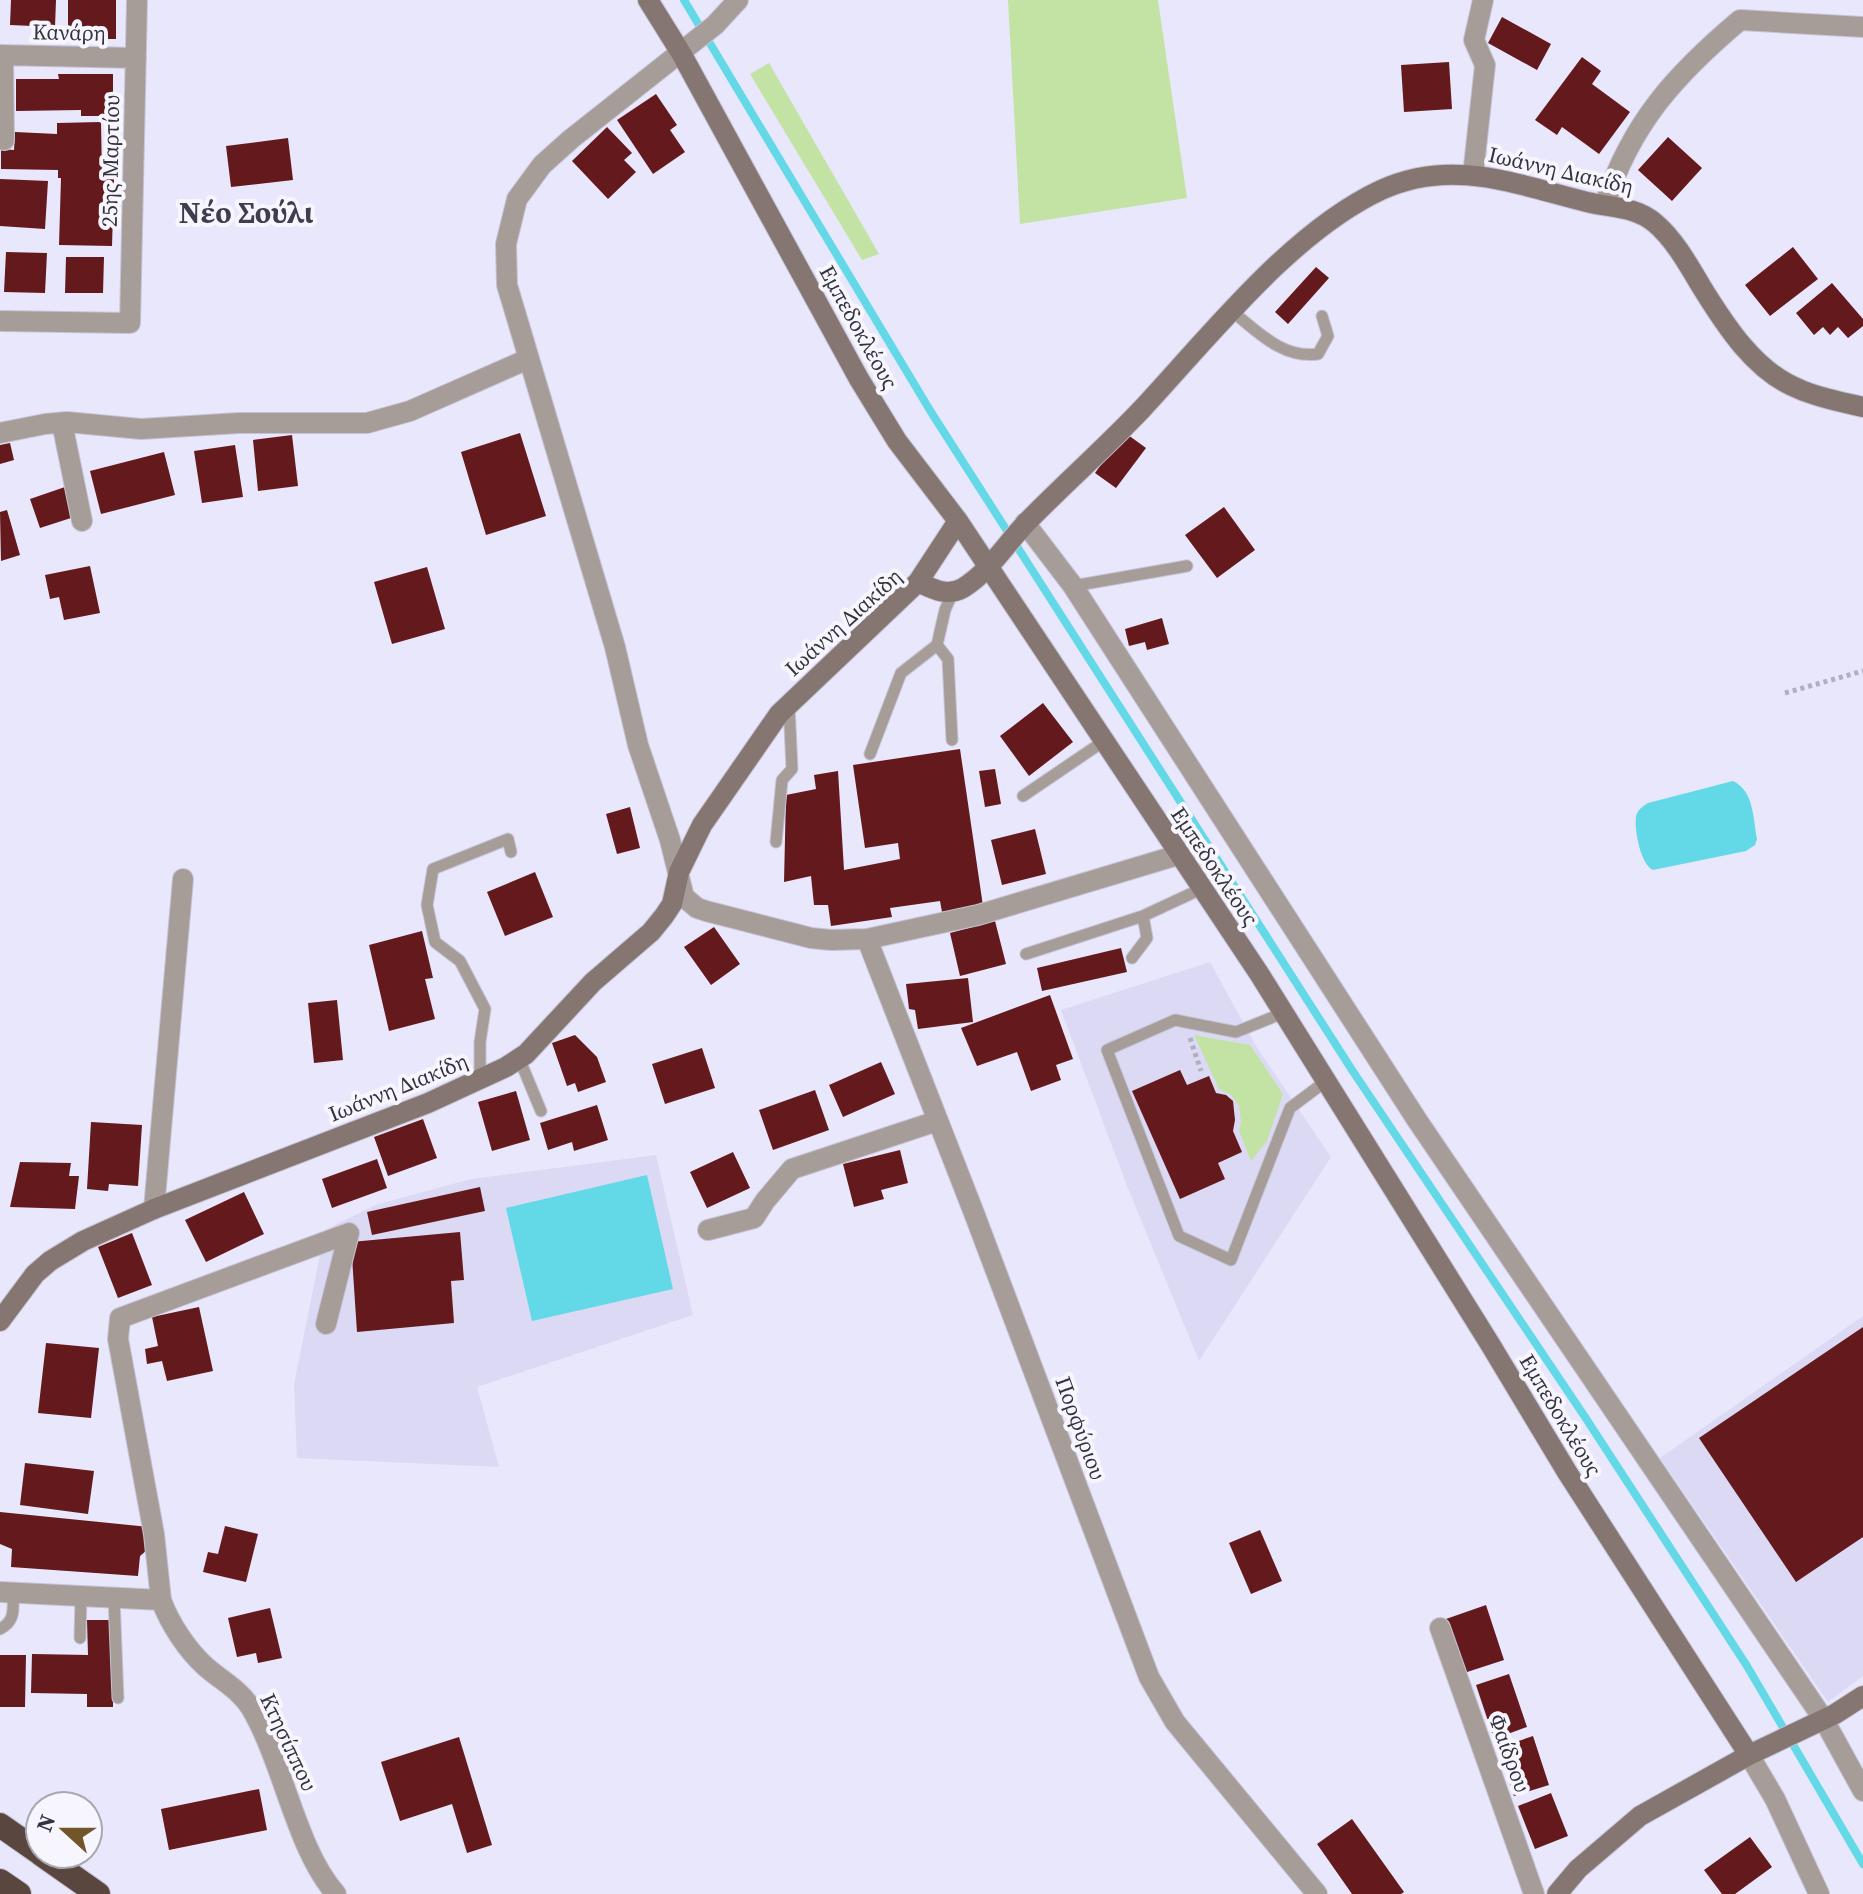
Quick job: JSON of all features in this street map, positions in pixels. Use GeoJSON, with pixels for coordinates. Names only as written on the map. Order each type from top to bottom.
{"type":"FeatureCollection","features":[{"type":"Feature","properties":{"kind":"highway"},"geometry":{"type":"LineString","coordinates":[[0,1825],[24,1842]]}},
{"type":"Feature","properties":{"kind":"highway"},"geometry":{"type":"LineString","coordinates":[[64,1870],[98,1894]]}},
{"type":"Feature","properties":{"kind":"highway"},"geometry":{"type":"LineString","coordinates":[[0,1881],[19,1894]]}},
{"type":"Feature","properties":{"kind":"street","name":"25ης Μαρτίου"},"geometry":{"type":"LineString","coordinates":[[0,321],[130,323],[137,0]]}},
{"type":"Feature","properties":{"kind":"street","name":"Εμπεδοκλέους"},"geometry":{"type":"LineString","coordinates":[[648,0],[681,53],[859,379],[897,441],[958,521],[1283,1013],[1567,1472],[1755,1753]]}},
{"type":"Feature","properties":{"kind":"street"},"geometry":{"type":"LineString","coordinates":[[1473,175],[1485,65],[1474,40],[1483,0]]}},
{"type":"Feature","properties":{"kind":"street"},"geometry":{"type":"LineString","coordinates":[[727,9],[681,53],[542,165],[517,199],[506,244],[507,285],[615,647],[638,745],[679,872],[684,897],[697,908],[811,938],[867,939],[978,915],[1178,855]]}},
{"type":"Feature","properties":{"kind":"street"},"geometry":{"type":"LineString","coordinates":[[1605,204],[1617,168],[1646,118],[1687,67],[1740,20],[1863,27]]}},
{"type":"Feature","properties":{"kind":"street","name":"Κανάρη"},"geometry":{"type":"LineString","coordinates":[[2,55],[136,58]]}},
{"type":"Feature","properties":{"kind":"street"},"geometry":{"type":"LineString","coordinates":[[2,55],[4,140]]}},
{"type":"Feature","properties":{"kind":"street","name":"Ιωάννη Διακίδη"},"geometry":{"type":"LineString","coordinates":[[0,1321],[35,1274],[83,1241],[154,1209],[428,1103],[519,1058],[547,1033],[593,982],[651,932],[672,904],[679,872],[702,825],[767,730],[789,704],[918,582],[941,592],[963,588],[1138,413],[1292,252],[1359,201],[1385,188],[1428,176],[1473,175],[1501,178],[1552,194],[1640,213],[1660,227],[1723,320],[1766,369],[1798,389],[1863,407]]}},
{"type":"Feature","properties":{"kind":"street"},"geometry":{"type":"LineString","coordinates":[[0,433],[62,423],[141,429],[239,423],[367,423],[410,411],[528,359]]}},
{"type":"Feature","properties":{"kind":"street"},"geometry":{"type":"LineString","coordinates":[[62,423],[82,521]]}},
{"type":"Feature","properties":{"kind":"street"},"geometry":{"type":"LineString","coordinates":[[918,582],[958,521]]}},
{"type":"Feature","properties":{"kind":"street"},"geometry":{"type":"LineString","coordinates":[[1025,523],[1073,586],[1417,1120],[1863,1791]]}},
{"type":"Feature","properties":{"kind":"street"},"geometry":{"type":"LineString","coordinates":[[154,1209],[183,879]]}},
{"type":"Feature","properties":{"kind":"street","name":"Πορφύριου"},"geometry":{"type":"LineString","coordinates":[[867,939],[1149,1677],[1175,1722],[1317,1894]]}},
{"type":"Feature","properties":{"kind":"street"},"geometry":{"type":"LineString","coordinates":[[708,1230],[754,1218],[792,1169],[937,1121]]}},
{"type":"Feature","properties":{"kind":"street"},"geometry":{"type":"LineString","coordinates":[[6,1592],[161,1600],[154,1534],[118,1339],[120,1318],[349,1233],[326,1324]]}},
{"type":"Feature","properties":{"kind":"street","name":"Κτησίππου"},"geometry":{"type":"LineString","coordinates":[[161,1600],[168,1618],[197,1657],[238,1691],[251,1709],[280,1769],[307,1844],[322,1875],[336,1894]]}},
{"type":"Feature","properties":{"kind":"street","name":"Φαίδρου"},"geometry":{"type":"LineString","coordinates":[[1440,1628],[1534,1894]]}},
{"type":"Feature","properties":{"kind":"street"},"geometry":{"type":"LineString","coordinates":[[1557,1894],[1593,1855],[1640,1816],[1863,1696]]}},
{"type":"Feature","properties":{"kind":"street"},"geometry":{"type":"LineString","coordinates":[[1755,1753],[1819,1894]]}},
{"type":"Feature","properties":{"kind":"lane"},"geometry":{"type":"LineString","coordinates":[[1233,312],[1274,345],[1303,356],[1318,354],[1328,336],[1322,316]]}},
{"type":"Feature","properties":{"kind":"lane"},"geometry":{"type":"LineString","coordinates":[[1073,586],[1187,566]]}},
{"type":"Feature","properties":{"kind":"lane"},"geometry":{"type":"LineString","coordinates":[[870,754],[901,673],[937,645],[945,610],[953,592]]}},
{"type":"Feature","properties":{"kind":"lane"},"geometry":{"type":"LineString","coordinates":[[937,645],[948,659],[952,740]]}},
{"type":"Feature","properties":{"kind":"lane"},"geometry":{"type":"LineString","coordinates":[[776,842],[782,780],[792,769],[789,704]]}},
{"type":"Feature","properties":{"kind":"lane"},"geometry":{"type":"LineString","coordinates":[[1023,796],[1104,741]]}},
{"type":"Feature","properties":{"kind":"lane"},"geometry":{"type":"LineString","coordinates":[[480,1079],[480,1042],[485,1009],[460,961],[435,942],[427,905],[433,869],[508,839],[511,852]]}},
{"type":"Feature","properties":{"kind":"lane"},"geometry":{"type":"LineString","coordinates":[[1026,954],[1143,916],[1201,889]]}},
{"type":"Feature","properties":{"kind":"lane"},"geometry":{"type":"LineString","coordinates":[[1132,958],[1147,938],[1143,916]]}},
{"type":"Feature","properties":{"kind":"lane"},"geometry":{"type":"LineString","coordinates":[[1283,1013],[1236,1032],[1175,1020],[1107,1050],[1179,1236],[1231,1260],[1290,1108],[1326,1081]]}},
{"type":"Feature","properties":{"kind":"lane"},"geometry":{"type":"LineString","coordinates":[[519,1058],[541,1111]]}},
{"type":"Feature","properties":{"kind":"lane"},"geometry":{"type":"LineString","coordinates":[[0,1629],[12,1620],[6,1592]]}},
{"type":"Feature","properties":{"kind":"lane"},"geometry":{"type":"LineString","coordinates":[[80,1638],[81,1596]]}},
{"type":"Feature","properties":{"kind":"lane"},"geometry":{"type":"LineString","coordinates":[[114,1598],[118,1698]]}},
{"type":"Feature","properties":{"kind":"path"},"geometry":{"type":"LineString","coordinates":[[1785,693],[1863,671]]}},
{"type":"Feature","properties":{"kind":"path"},"geometry":{"type":"LineString","coordinates":[[1185,1021],[1201,1071]]}},
{"type":"Feature","properties":{"kind":"shaded area"},"geometry":{"type":"Polygon","coordinates":[[[1210,962],[1256,1046],[1331,1157],[1199,1361],[1127,1186],[1061,1010],[1210,962]]]}},
{"type":"Feature","properties":{"kind":"shaded area"},"geometry":{"type":"Polygon","coordinates":[[[656,1155],[693,1315],[477,1387],[499,1467],[297,1458],[294,1384],[325,1230],[375,1205],[471,1179],[656,1155]]]}},
{"type":"Feature","properties":{"kind":"shaded area"},"geometry":{"type":"Polygon","coordinates":[[[1863,1316],[1863,1676],[1828,1702],[1660,1458],[1863,1316]]]}},
{"type":"Feature","properties":{"kind":"green space"},"geometry":{"type":"Polygon","coordinates":[[[1008,0],[1158,0],[1187,198],[1020,224],[1008,0]]]}},
{"type":"Feature","properties":{"kind":"green space"},"geometry":{"type":"Polygon","coordinates":[[[769,63],[879,254],[862,260],[750,74],[769,63]]]}},
{"type":"Feature","properties":{"kind":"green space"},"geometry":{"type":"Polygon","coordinates":[[[1194,1035],[1250,1045],[1283,1094],[1267,1141],[1251,1161],[1239,1131],[1239,1106],[1231,1095],[1219,1089],[1194,1035]]]}},
{"type":"Feature","properties":{"kind":"water"},"geometry":{"type":"Polygon","coordinates":[[[1733,781],[1749,798],[1757,839],[1755,845],[1746,851],[1653,870],[1649,867],[1639,846],[1636,830],[1640,808],[1648,803],[1733,781]]]}},
{"type":"Feature","properties":{"kind":"water"},"geometry":{"type":"Polygon","coordinates":[[[647,1175],[673,1289],[532,1321],[506,1208],[647,1175]]]}},
{"type":"Feature","properties":{"kind":"building"},"geometry":{"type":"Polygon","coordinates":[[[11,0],[56,0],[55,27],[10,25],[11,0]]]}},
{"type":"Feature","properties":{"kind":"building"},"geometry":{"type":"Polygon","coordinates":[[[68,0],[116,0],[116,39],[91,39],[91,26],[68,27],[68,0]]]}},
{"type":"Feature","properties":{"kind":"building"},"geometry":{"type":"Polygon","coordinates":[[[1502,17],[1551,44],[1537,70],[1488,43],[1502,17]]]}},
{"type":"Feature","properties":{"kind":"building"},"geometry":{"type":"Polygon","coordinates":[[[1582,57],[1601,71],[1592,84],[1630,112],[1599,154],[1562,127],[1557,135],[1535,120],[1582,57]]]}},
{"type":"Feature","properties":{"kind":"building"},"geometry":{"type":"Polygon","coordinates":[[[1449,62],[1452,109],[1404,112],[1401,65],[1449,62]]]}},
{"type":"Feature","properties":{"kind":"building"},"geometry":{"type":"Polygon","coordinates":[[[58,74],[113,74],[113,116],[81,116],[81,110],[16,111],[16,79],[59,79],[58,74]]]}},
{"type":"Feature","properties":{"kind":"building"},"geometry":{"type":"Polygon","coordinates":[[[656,94],[677,125],[670,130],[685,152],[653,174],[617,120],[656,94]]]}},
{"type":"Feature","properties":{"kind":"building"},"geometry":{"type":"Polygon","coordinates":[[[101,122],[102,177],[114,179],[112,246],[59,245],[61,178],[58,178],[58,170],[1,169],[1,149],[14,150],[15,132],[57,134],[57,123],[101,122]]]}},
{"type":"Feature","properties":{"kind":"building"},"geometry":{"type":"Polygon","coordinates":[[[607,127],[632,153],[624,160],[636,172],[608,199],[572,161],[607,127]]]}},
{"type":"Feature","properties":{"kind":"building"},"geometry":{"type":"Polygon","coordinates":[[[1668,137],[1702,168],[1672,201],[1638,170],[1668,137]]]}},
{"type":"Feature","properties":{"kind":"building"},"geometry":{"type":"Polygon","coordinates":[[[288,138],[293,180],[231,187],[226,146],[288,138]]]}},
{"type":"Feature","properties":{"kind":"building"},"geometry":{"type":"Polygon","coordinates":[[[0,179],[48,181],[45,229],[0,226],[0,179]]]}},
{"type":"Feature","properties":{"kind":"building"},"geometry":{"type":"Polygon","coordinates":[[[1793,247],[1818,279],[1770,316],[1745,285],[1793,247]]]}},
{"type":"Feature","properties":{"kind":"building"},"geometry":{"type":"Polygon","coordinates":[[[6,252],[47,253],[45,293],[4,292],[6,252]]]}},
{"type":"Feature","properties":{"kind":"building"},"geometry":{"type":"Polygon","coordinates":[[[66,257],[104,257],[103,293],[65,293],[66,257]]]}},
{"type":"Feature","properties":{"kind":"building"},"geometry":{"type":"Polygon","coordinates":[[[1316,267],[1329,278],[1288,324],[1275,312],[1316,267]]]}},
{"type":"Feature","properties":{"kind":"building"},"geometry":{"type":"Polygon","coordinates":[[[1832,283],[1863,319],[1863,326],[1848,338],[1838,327],[1830,335],[1823,327],[1814,335],[1796,313],[1832,283]]]}},
{"type":"Feature","properties":{"kind":"building"},"geometry":{"type":"Polygon","coordinates":[[[1124,432],[1146,448],[1116,488],[1095,473],[1124,432]]]}},
{"type":"Feature","properties":{"kind":"building"},"geometry":{"type":"Polygon","coordinates":[[[520,433],[546,516],[486,535],[461,452],[520,433]]]}},
{"type":"Feature","properties":{"kind":"building"},"geometry":{"type":"Polygon","coordinates":[[[292,435],[298,486],[258,491],[253,440],[292,435]]]}},
{"type":"Feature","properties":{"kind":"building"},"geometry":{"type":"Polygon","coordinates":[[[10,443],[14,460],[0,464],[0,445],[10,443]]]}},
{"type":"Feature","properties":{"kind":"building"},"geometry":{"type":"Polygon","coordinates":[[[235,445],[243,497],[202,503],[194,451],[235,445]]]}},
{"type":"Feature","properties":{"kind":"building"},"geometry":{"type":"Polygon","coordinates":[[[164,452],[175,495],[101,514],[90,471],[164,452]]]}},
{"type":"Feature","properties":{"kind":"building"},"geometry":{"type":"Polygon","coordinates":[[[65,487],[74,517],[40,528],[30,499],[65,487]]]}},
{"type":"Feature","properties":{"kind":"building"},"geometry":{"type":"Polygon","coordinates":[[[1224,507],[1255,550],[1217,578],[1185,535],[1224,507]]]}},
{"type":"Feature","properties":{"kind":"building"},"geometry":{"type":"Polygon","coordinates":[[[7,510],[20,555],[1,561],[0,512],[7,510]]]}},
{"type":"Feature","properties":{"kind":"building"},"geometry":{"type":"Polygon","coordinates":[[[90,566],[100,613],[64,620],[59,597],[50,599],[45,575],[90,566]]]}},
{"type":"Feature","properties":{"kind":"building"},"geometry":{"type":"Polygon","coordinates":[[[427,567],[445,629],[392,644],[374,582],[427,567]]]}},
{"type":"Feature","properties":{"kind":"building"},"geometry":{"type":"Polygon","coordinates":[[[1162,618],[1169,644],[1147,650],[1145,642],[1129,646],[1125,629],[1162,618]]]}},
{"type":"Feature","properties":{"kind":"building"},"geometry":{"type":"Polygon","coordinates":[[[1043,703],[1073,742],[1029,776],[1000,736],[1043,703]]]}},
{"type":"Feature","properties":{"kind":"building"},"geometry":{"type":"Polygon","coordinates":[[[960,749],[983,906],[942,912],[940,901],[890,908],[892,917],[831,926],[828,905],[814,905],[811,876],[784,882],[786,795],[816,789],[814,775],[838,771],[844,870],[900,859],[898,843],[865,848],[853,765],[960,749]]]}},
{"type":"Feature","properties":{"kind":"building"},"geometry":{"type":"Polygon","coordinates":[[[995,769],[1001,804],[985,807],[979,771],[995,769]]]}},
{"type":"Feature","properties":{"kind":"building"},"geometry":{"type":"Polygon","coordinates":[[[630,807],[640,848],[617,854],[606,814],[630,807]]]}},
{"type":"Feature","properties":{"kind":"building"},"geometry":{"type":"Polygon","coordinates":[[[1035,829],[1046,874],[1002,885],[991,840],[1035,829]]]}},
{"type":"Feature","properties":{"kind":"building"},"geometry":{"type":"Polygon","coordinates":[[[535,872],[553,917],[505,936],[487,892],[535,872]]]}},
{"type":"Feature","properties":{"kind":"building"},"geometry":{"type":"Polygon","coordinates":[[[995,921],[1006,964],[960,976],[950,933],[995,921]]]}},
{"type":"Feature","properties":{"kind":"building"},"geometry":{"type":"Polygon","coordinates":[[[714,927],[740,964],[711,985],[684,947],[714,927]]]}},
{"type":"Feature","properties":{"kind":"building"},"geometry":{"type":"Polygon","coordinates":[[[422,931],[433,978],[425,979],[435,1019],[389,1031],[369,945],[422,931]]]}},
{"type":"Feature","properties":{"kind":"building"},"geometry":{"type":"Polygon","coordinates":[[[1121,948],[1127,972],[1042,991],[1037,968],[1121,948]]]}},
{"type":"Feature","properties":{"kind":"building"},"geometry":{"type":"Polygon","coordinates":[[[968,978],[973,1022],[918,1029],[915,1010],[909,1009],[906,984],[968,978]]]}},
{"type":"Feature","properties":{"kind":"building"},"geometry":{"type":"Polygon","coordinates":[[[1050,995],[1073,1059],[1056,1065],[1061,1080],[1031,1091],[1017,1052],[977,1066],[961,1028],[1050,995]]]}},
{"type":"Feature","properties":{"kind":"building"},"geometry":{"type":"Polygon","coordinates":[[[337,1000],[343,1060],[314,1063],[308,1003],[337,1000]]]}},
{"type":"Feature","properties":{"kind":"building"},"geometry":{"type":"Polygon","coordinates":[[[575,1035],[597,1057],[606,1082],[578,1092],[575,1083],[567,1086],[552,1043],[575,1035]]]}},
{"type":"Feature","properties":{"kind":"building"},"geometry":{"type":"Polygon","coordinates":[[[702,1048],[715,1088],[665,1104],[652,1064],[702,1048]]]}},
{"type":"Feature","properties":{"kind":"building"},"geometry":{"type":"Polygon","coordinates":[[[881,1062],[895,1094],[843,1117],[829,1085],[881,1062]]]}},
{"type":"Feature","properties":{"kind":"building"},"geometry":{"type":"Polygon","coordinates":[[[1180,1070],[1187,1085],[1209,1076],[1216,1093],[1226,1095],[1233,1101],[1233,1131],[1242,1152],[1218,1163],[1225,1179],[1180,1199],[1132,1091],[1180,1070]]]}},
{"type":"Feature","properties":{"kind":"building"},"geometry":{"type":"Polygon","coordinates":[[[815,1090],[829,1130],[773,1150],[759,1110],[815,1090]]]}},
{"type":"Feature","properties":{"kind":"building"},"geometry":{"type":"Polygon","coordinates":[[[516,1091],[530,1140],[492,1151],[478,1102],[516,1091]]]}},
{"type":"Feature","properties":{"kind":"building"},"geometry":{"type":"Polygon","coordinates":[[[597,1105],[608,1140],[574,1151],[572,1142],[548,1150],[540,1123],[597,1105]]]}},
{"type":"Feature","properties":{"kind":"building"},"geometry":{"type":"Polygon","coordinates":[[[423,1119],[437,1158],[388,1176],[374,1137],[423,1119]]]}},
{"type":"Feature","properties":{"kind":"building"},"geometry":{"type":"Polygon","coordinates":[[[91,1122],[142,1125],[138,1186],[109,1184],[108,1191],[87,1189],[91,1122]]]}},
{"type":"Feature","properties":{"kind":"building"},"geometry":{"type":"Polygon","coordinates":[[[900,1150],[908,1183],[881,1190],[884,1199],[854,1207],[843,1164],[900,1150]]]}},
{"type":"Feature","properties":{"kind":"building"},"geometry":{"type":"Polygon","coordinates":[[[733,1152],[750,1188],[707,1208],[690,1172],[733,1152]]]}},
{"type":"Feature","properties":{"kind":"building"},"geometry":{"type":"Polygon","coordinates":[[[377,1159],[387,1188],[332,1208],[322,1179],[377,1159]]]}},
{"type":"Feature","properties":{"kind":"building"},"geometry":{"type":"Polygon","coordinates":[[[20,1162],[71,1163],[69,1176],[79,1176],[75,1209],[10,1207],[20,1162]]]}},
{"type":"Feature","properties":{"kind":"building"},"geometry":{"type":"Polygon","coordinates":[[[480,1187],[485,1211],[372,1235],[367,1212],[480,1187]]]}},
{"type":"Feature","properties":{"kind":"building"},"geometry":{"type":"Polygon","coordinates":[[[244,1192],[264,1234],[206,1262],[185,1220],[244,1192]]]}},
{"type":"Feature","properties":{"kind":"building"},"geometry":{"type":"Polygon","coordinates":[[[460,1232],[464,1280],[451,1281],[454,1323],[357,1332],[351,1242],[460,1232]]]}},
{"type":"Feature","properties":{"kind":"building"},"geometry":{"type":"Polygon","coordinates":[[[132,1233],[152,1285],[118,1298],[98,1247],[132,1233]]]}},
{"type":"Feature","properties":{"kind":"building"},"geometry":{"type":"Polygon","coordinates":[[[199,1307],[213,1371],[167,1381],[162,1361],[147,1364],[145,1349],[158,1346],[152,1317],[199,1307]]]}},
{"type":"Feature","properties":{"kind":"building"},"geometry":{"type":"Polygon","coordinates":[[[1863,1327],[1863,1537],[1796,1582],[1699,1438],[1863,1327]]]}},
{"type":"Feature","properties":{"kind":"building"},"geometry":{"type":"Polygon","coordinates":[[[46,1343],[99,1348],[91,1418],[38,1413],[46,1343]]]}},
{"type":"Feature","properties":{"kind":"building"},"geometry":{"type":"Polygon","coordinates":[[[25,1463],[94,1471],[88,1514],[20,1505],[25,1463]]]}},
{"type":"Feature","properties":{"kind":"building"},"geometry":{"type":"Polygon","coordinates":[[[0,1512],[149,1527],[147,1550],[140,1556],[138,1576],[11,1567],[12,1549],[0,1544],[0,1512]]]}},
{"type":"Feature","properties":{"kind":"building"},"geometry":{"type":"Polygon","coordinates":[[[225,1526],[258,1534],[246,1582],[203,1572],[208,1552],[218,1554],[225,1526]]]}},
{"type":"Feature","properties":{"kind":"building"},"geometry":{"type":"Polygon","coordinates":[[[1260,1530],[1282,1581],[1251,1594],[1229,1543],[1260,1530]]]}},
{"type":"Feature","properties":{"kind":"building"},"geometry":{"type":"Polygon","coordinates":[[[1486,1605],[1504,1660],[1464,1673],[1446,1619],[1486,1605]]]}},
{"type":"Feature","properties":{"kind":"building"},"geometry":{"type":"Polygon","coordinates":[[[270,1608],[282,1658],[258,1663],[256,1653],[237,1657],[228,1618],[270,1608]]]}},
{"type":"Feature","properties":{"kind":"building"},"geometry":{"type":"Polygon","coordinates":[[[87,1620],[113,1620],[113,1707],[87,1707],[87,1694],[31,1693],[32,1654],[88,1655],[87,1620]]]}},
{"type":"Feature","properties":{"kind":"building"},"geometry":{"type":"Polygon","coordinates":[[[0,1655],[26,1655],[25,1707],[0,1707],[0,1655]]]}},
{"type":"Feature","properties":{"kind":"building"},"geometry":{"type":"Polygon","coordinates":[[[1509,1674],[1527,1727],[1494,1739],[1476,1685],[1509,1674]]]}},
{"type":"Feature","properties":{"kind":"building"},"geometry":{"type":"Polygon","coordinates":[[[1533,1736],[1549,1785],[1514,1796],[1498,1748],[1533,1736]]]}},
{"type":"Feature","properties":{"kind":"building"},"geometry":{"type":"Polygon","coordinates":[[[459,1737],[492,1845],[467,1853],[452,1804],[400,1821],[381,1762],[459,1737]]]}},
{"type":"Feature","properties":{"kind":"building"},"geometry":{"type":"Polygon","coordinates":[[[259,1789],[267,1830],[169,1850],[161,1809],[259,1789]]]}},
{"type":"Feature","properties":{"kind":"building"},"geometry":{"type":"Polygon","coordinates":[[[1551,1793],[1568,1836],[1535,1849],[1518,1806],[1551,1793]]]}},
{"type":"Feature","properties":{"kind":"building"},"geometry":{"type":"Polygon","coordinates":[[[1352,1819],[1404,1892],[1352,1894],[1317,1844],[1352,1819]]]}},
{"type":"Feature","properties":{"kind":"building"},"geometry":{"type":"Polygon","coordinates":[[[1750,1837],[1772,1867],[1735,1894],[1722,1894],[1704,1870],[1750,1837]]]}},
{"type":"Feature","properties":{"kind":"waterway"},"geometry":{"type":"LineString","coordinates":[[684,0],[931,412],[1352,1070],[1585,1417],[1747,1666],[1863,1864]]}},
{"type":"Feature","properties":{"kind":"district","name":"Νέο Σούλι"},"geometry":{"type":"Point","coordinates":[246,213]}}]}
